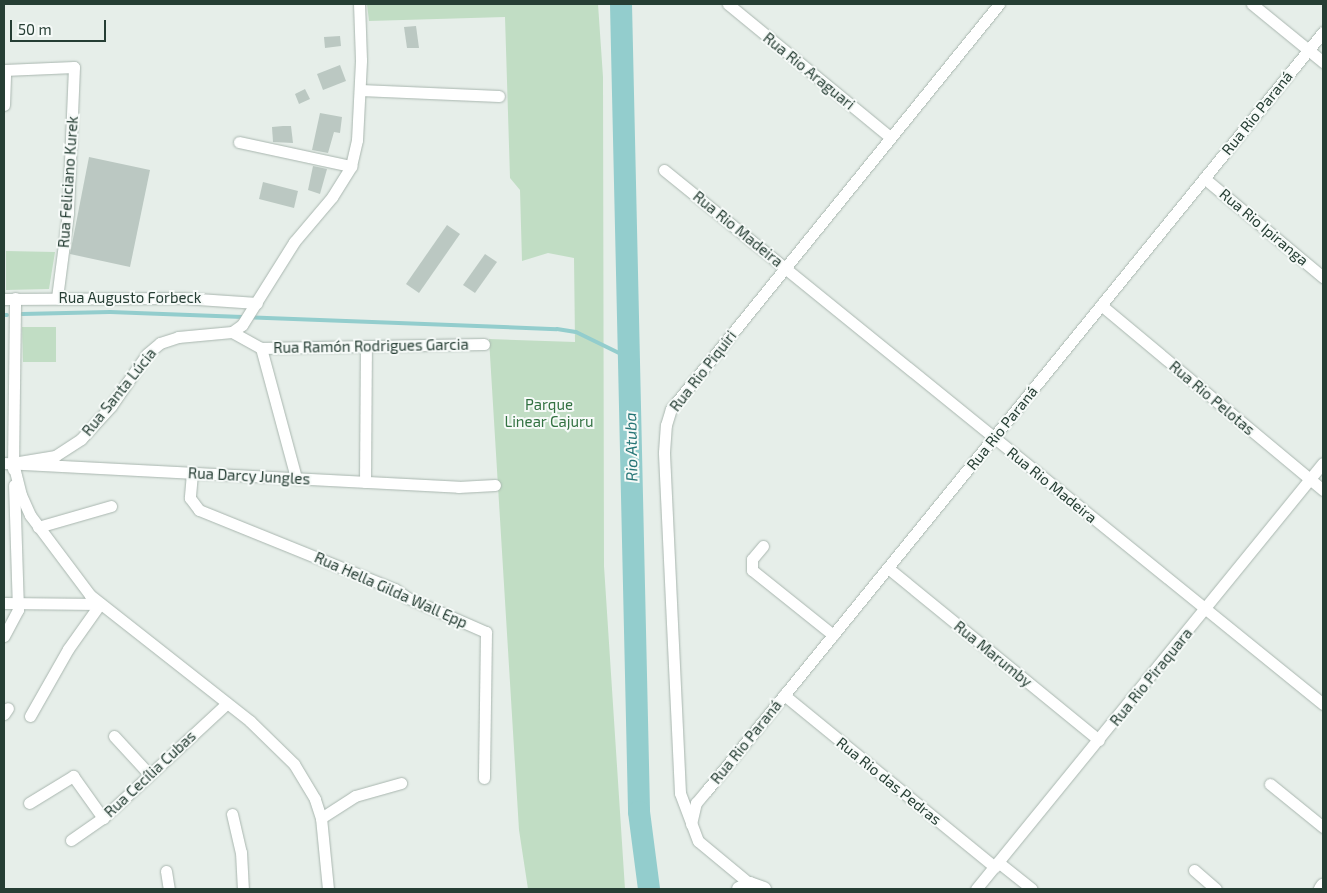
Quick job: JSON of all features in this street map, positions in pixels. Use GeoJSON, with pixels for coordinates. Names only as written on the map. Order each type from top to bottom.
{"type":"FeatureCollection","features":[{"type":"Feature","properties":{"kind":"street"},"geometry":{"type":"LineString","coordinates":[[237,328],[257,303],[294,242],[332,197],[351,166],[356,147],[360,90],[359,4]]}},
{"type":"Feature","properties":{"kind":"street","name":"Rua Rio Araguari"},"geometry":{"type":"LineString","coordinates":[[728,4],[890,138]]}},
{"type":"Feature","properties":{"kind":"street","name":"Rua Rio Piquiri"},"geometry":{"type":"LineString","coordinates":[[744,886],[698,841],[680,793],[664,452],[666,425],[671,409],[999,4]]}},
{"type":"Feature","properties":{"kind":"street"},"geometry":{"type":"LineString","coordinates":[[1252,4],[1323,62]]}},
{"type":"Feature","properties":{"kind":"street","name":"Rua Rio Paraná"},"geometry":{"type":"LineString","coordinates":[[692,828],[692,815],[696,803],[1323,32]]}},
{"type":"Feature","properties":{"kind":"street","name":"Rua Feliciano Kurek"},"geometry":{"type":"LineString","coordinates":[[4,70],[74,67],[68,213],[57,298]]}},
{"type":"Feature","properties":{"kind":"street"},"geometry":{"type":"LineString","coordinates":[[4,70],[4,105]]}},
{"type":"Feature","properties":{"kind":"street"},"geometry":{"type":"LineString","coordinates":[[360,90],[499,96]]}},
{"type":"Feature","properties":{"kind":"street"},"geometry":{"type":"LineString","coordinates":[[238,142],[351,166]]}},
{"type":"Feature","properties":{"kind":"street","name":"Rua Rio Madeira"},"geometry":{"type":"LineString","coordinates":[[664,170],[1323,704]]}},
{"type":"Feature","properties":{"kind":"street","name":"Rua Rio Ipiranga"},"geometry":{"type":"LineString","coordinates":[[1204,178],[1323,277]]}},
{"type":"Feature","properties":{"kind":"street"},"geometry":{"type":"LineString","coordinates":[[4,636],[17,615],[18,603],[8,463],[9,298]]}},
{"type":"Feature","properties":{"kind":"street","name":"Rua Augusto Forbeck"},"geometry":{"type":"LineString","coordinates":[[9,298],[183,298],[257,303]]}},
{"type":"Feature","properties":{"kind":"street","name":"Rua Rio Pelotas"},"geometry":{"type":"LineString","coordinates":[[1101,306],[1323,490]]}},
{"type":"Feature","properties":{"kind":"street","name":"Rua Santa Lúcia"},"geometry":{"type":"LineString","coordinates":[[8,463],[55,456],[81,439],[111,406],[147,354],[160,343],[178,337],[237,328]]}},
{"type":"Feature","properties":{"kind":"street","name":"Rua Ramón Rodrigues Garcia"},"geometry":{"type":"LineString","coordinates":[[237,328],[261,348],[484,344]]}},
{"type":"Feature","properties":{"kind":"street"},"geometry":{"type":"LineString","coordinates":[[365,482],[366,346]]}},
{"type":"Feature","properties":{"kind":"street"},"geometry":{"type":"LineString","coordinates":[[261,348],[296,478]]}},
{"type":"Feature","properties":{"kind":"street"},"geometry":{"type":"LineString","coordinates":[[8,463],[21,495],[38,527],[69,570],[100,604],[227,703],[266,736],[294,764],[315,798],[321,818],[328,889]]}},
{"type":"Feature","properties":{"kind":"street","name":"Rua Darcy Jungles"},"geometry":{"type":"LineString","coordinates":[[8,463],[458,487],[495,485]]}},
{"type":"Feature","properties":{"kind":"street","name":"Rua Rio Piraquara"},"geometry":{"type":"LineString","coordinates":[[976,889],[1323,463]]}},
{"type":"Feature","properties":{"kind":"street","name":"Rua Hella Gilda Wall Epp"},"geometry":{"type":"LineString","coordinates":[[192,473],[190,498],[199,510],[395,589],[408,598],[486,632],[484,778]]}},
{"type":"Feature","properties":{"kind":"street"},"geometry":{"type":"LineString","coordinates":[[38,527],[110,506]]}},
{"type":"Feature","properties":{"kind":"street"},"geometry":{"type":"LineString","coordinates":[[763,546],[752,559],[752,570],[833,635]]}},
{"type":"Feature","properties":{"kind":"street","name":"Rua Marumby"},"geometry":{"type":"LineString","coordinates":[[888,568],[1099,740]]}},
{"type":"Feature","properties":{"kind":"street"},"geometry":{"type":"LineString","coordinates":[[4,603],[100,604]]}},
{"type":"Feature","properties":{"kind":"street"},"geometry":{"type":"LineString","coordinates":[[30,716],[68,649],[100,604]]}},
{"type":"Feature","properties":{"kind":"street","name":"Rua Rio das Pedras"},"geometry":{"type":"LineString","coordinates":[[784,695],[996,865],[1032,889]]}},
{"type":"Feature","properties":{"kind":"street","name":"Rua Cecília Cubas"},"geometry":{"type":"LineString","coordinates":[[71,840],[103,818],[227,703]]}},
{"type":"Feature","properties":{"kind":"street"},"geometry":{"type":"LineString","coordinates":[[114,736],[149,774]]}},
{"type":"Feature","properties":{"kind":"street"},"geometry":{"type":"LineString","coordinates":[[29,803],[73,776],[103,818]]}},
{"type":"Feature","properties":{"kind":"street"},"geometry":{"type":"LineString","coordinates":[[321,818],[355,796],[400,783]]}},
{"type":"Feature","properties":{"kind":"street"},"geometry":{"type":"LineString","coordinates":[[1270,784],[1323,827]]}},
{"type":"Feature","properties":{"kind":"street"},"geometry":{"type":"LineString","coordinates":[[232,814],[241,852],[243,889]]}},
{"type":"Feature","properties":{"kind":"street"},"geometry":{"type":"LineString","coordinates":[[1194,870],[1216,889]]}},
{"type":"Feature","properties":{"kind":"street"},"geometry":{"type":"LineString","coordinates":[[166,871],[169,889]]}},
{"type":"Feature","properties":{"kind":"street"},"geometry":{"type":"LineString","coordinates":[[744,886],[764,889]]}},
{"type":"Feature","properties":{"kind":"green space","name":"Parque Linear Cajuru"},"geometry":{"type":"Polygon","coordinates":[[[367,4],[598,4],[603,77],[604,566],[625,889],[528,889],[519,830],[489,339],[575,342],[574,258],[548,253],[522,261],[520,190],[510,178],[505,17],[369,21],[367,4]]]}},
{"type":"Feature","properties":{"kind":"green space"},"geometry":{"type":"Polygon","coordinates":[[[6,251],[55,252],[49,289],[6,290],[6,251]]]}},
{"type":"Feature","properties":{"kind":"green space"},"geometry":{"type":"Polygon","coordinates":[[[22,327],[56,327],[56,362],[23,362],[22,327]]]}},
{"type":"Feature","properties":{"kind":"building"},"geometry":{"type":"Polygon","coordinates":[[[416,26],[419,48],[407,48],[404,27],[416,26]]]}},
{"type":"Feature","properties":{"kind":"building"},"geometry":{"type":"Polygon","coordinates":[[[340,36],[341,46],[325,48],[324,37],[340,36]]]}},
{"type":"Feature","properties":{"kind":"building"},"geometry":{"type":"Polygon","coordinates":[[[340,65],[346,81],[323,90],[317,74],[340,65]]]}},
{"type":"Feature","properties":{"kind":"building"},"geometry":{"type":"Polygon","coordinates":[[[305,89],[310,99],[299,104],[295,94],[305,89]]]}},
{"type":"Feature","properties":{"kind":"building"},"geometry":{"type":"Polygon","coordinates":[[[320,113],[342,117],[340,133],[334,132],[328,153],[312,150],[320,113]]]}},
{"type":"Feature","properties":{"kind":"building"},"geometry":{"type":"Polygon","coordinates":[[[291,126],[293,143],[273,142],[272,127],[291,126]]]}},
{"type":"Feature","properties":{"kind":"building"},"geometry":{"type":"Polygon","coordinates":[[[89,157],[150,170],[130,267],[70,254],[89,157]]]}},
{"type":"Feature","properties":{"kind":"building"},"geometry":{"type":"Polygon","coordinates":[[[313,166],[327,169],[320,194],[308,190],[313,166]]]}},
{"type":"Feature","properties":{"kind":"building"},"geometry":{"type":"Polygon","coordinates":[[[263,182],[298,191],[294,208],[259,199],[263,182]]]}},
{"type":"Feature","properties":{"kind":"building"},"geometry":{"type":"Polygon","coordinates":[[[447,225],[460,234],[419,293],[406,284],[447,225]]]}},
{"type":"Feature","properties":{"kind":"building"},"geometry":{"type":"Polygon","coordinates":[[[485,254],[497,262],[475,293],[463,285],[485,254]]]}},
{"type":"Feature","properties":{"kind":"waterway","name":"Rio Atuba"},"geometry":{"type":"LineString","coordinates":[[621,4],[639,812],[649,889]]}},
{"type":"Feature","properties":{"kind":"waterway"},"geometry":{"type":"LineString","coordinates":[[22,314],[110,312],[557,329],[576,332],[627,357]]}}]}
